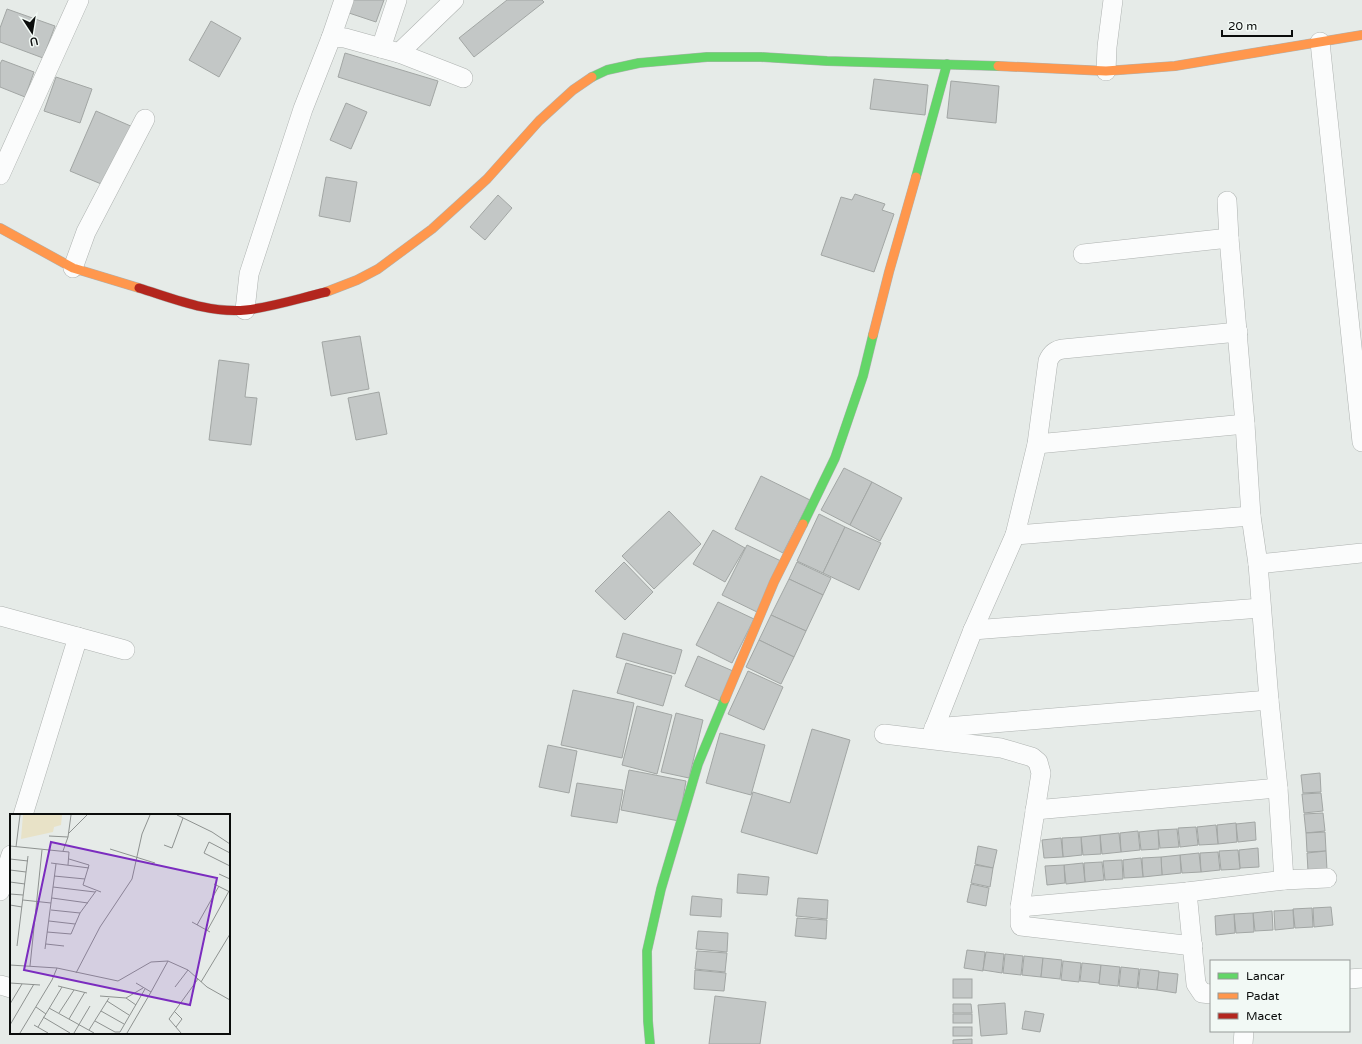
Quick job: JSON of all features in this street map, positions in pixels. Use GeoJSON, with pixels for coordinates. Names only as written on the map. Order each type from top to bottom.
{"type":"FeatureCollection","features":[{"type":"Feature","properties":{"kind":"street"},"geometry":{"type":"LineString","coordinates":[[0,174],[79,0]]}},
{"type":"Feature","properties":{"kind":"street"},"geometry":{"type":"LineString","coordinates":[[245,308],[248,274],[303,109],[331,38],[344,0]]}},
{"type":"Feature","properties":{"kind":"street"},"geometry":{"type":"LineString","coordinates":[[390,51],[397,0]]}},
{"type":"Feature","properties":{"kind":"street"},"geometry":{"type":"LineString","coordinates":[[390,51],[454,0]]}},
{"type":"Feature","properties":{"kind":"street"},"geometry":{"type":"LineString","coordinates":[[1106,71],[1112,5]]}},
{"type":"Feature","properties":{"kind":"street"},"geometry":{"type":"LineString","coordinates":[[0,228],[74,264],[161,295],[205,307],[226,310],[282,303],[329,291],[357,280],[378,269],[432,229],[487,179],[539,121],[573,90],[590,78],[607,70],[639,63],[707,57],[761,56],[827,61],[947,64],[1106,71],[1175,66],[1362,35]]}},
{"type":"Feature","properties":{"kind":"street"},"geometry":{"type":"LineString","coordinates":[[331,38],[345,38],[390,51],[462,78]]}},
{"type":"Feature","properties":{"kind":"street"},"geometry":{"type":"LineString","coordinates":[[1320,42],[1362,442]]}},
{"type":"Feature","properties":{"kind":"street"},"geometry":{"type":"LineString","coordinates":[[650,1044],[648,1021],[647,951],[661,889],[679,826],[698,764],[774,582],[835,458],[863,376],[889,272],[947,64]]}},
{"type":"Feature","properties":{"kind":"street"},"geometry":{"type":"LineString","coordinates":[[74,264],[86,232],[145,119]]}},
{"type":"Feature","properties":{"kind":"street"},"geometry":{"type":"LineString","coordinates":[[1227,201],[1251,516],[1258,564],[1278,788],[1284,880]]}},
{"type":"Feature","properties":{"kind":"street"},"geometry":{"type":"LineString","coordinates":[[1083,254],[1229,238]]}},
{"type":"Feature","properties":{"kind":"street"},"geometry":{"type":"LineString","coordinates":[[932,733],[973,630],[1015,535],[1037,444],[1048,361],[1052,353],[1058,350],[1238,332]]}},
{"type":"Feature","properties":{"kind":"street"},"geometry":{"type":"LineString","coordinates":[[1037,444],[1245,424]]}},
{"type":"Feature","properties":{"kind":"street"},"geometry":{"type":"LineString","coordinates":[[1015,535],[1251,516]]}},
{"type":"Feature","properties":{"kind":"street"},"geometry":{"type":"LineString","coordinates":[[1258,564],[1362,553]]}},
{"type":"Feature","properties":{"kind":"street"},"geometry":{"type":"LineString","coordinates":[[973,630],[1261,608]]}},
{"type":"Feature","properties":{"kind":"street"},"geometry":{"type":"LineString","coordinates":[[0,616],[125,650]]}},
{"type":"Feature","properties":{"kind":"street"},"geometry":{"type":"LineString","coordinates":[[23,814],[78,637]]}},
{"type":"Feature","properties":{"kind":"street"},"geometry":{"type":"LineString","coordinates":[[884,734],[932,733],[1269,700]]}},
{"type":"Feature","properties":{"kind":"street"},"geometry":{"type":"LineString","coordinates":[[932,733],[1001,748],[1032,757],[1038,762],[1041,773],[1020,907],[1020,924],[1023,927],[1193,946]]}},
{"type":"Feature","properties":{"kind":"street"},"geometry":{"type":"LineString","coordinates":[[1035,810],[1278,788]]}},
{"type":"Feature","properties":{"kind":"street"},"geometry":{"type":"LineString","coordinates":[[0,892],[10,858]]}},
{"type":"Feature","properties":{"kind":"street"},"geometry":{"type":"LineString","coordinates":[[1020,907],[1187,892],[1284,880],[1327,878]]}},
{"type":"Feature","properties":{"kind":"street"},"geometry":{"type":"LineString","coordinates":[[1187,892],[1196,984],[1202,993],[1210,994]]}},
{"type":"Feature","properties":{"kind":"street"},"geometry":{"type":"LineString","coordinates":[[1350,979],[1362,978]]}},
{"type":"Feature","properties":{"kind":"street"},"geometry":{"type":"LineString","coordinates":[[0,985],[10,988]]}},
{"type":"Feature","properties":{"kind":"street"},"geometry":{"type":"LineString","coordinates":[[1243,1044],[1244,1032]]}},
{"type":"Feature","properties":{"kind":"building"},"geometry":{"type":"Polygon","coordinates":[[[353,0],[384,0],[376,22],[349,13],[353,0]]]}},
{"type":"Feature","properties":{"kind":"building"},"geometry":{"type":"Polygon","coordinates":[[[507,0],[542,0],[544,2],[474,57],[459,38],[507,0]]]}},
{"type":"Feature","properties":{"kind":"building"},"geometry":{"type":"Polygon","coordinates":[[[7,9],[55,26],[43,58],[0,42],[0,28],[7,9]]]}},
{"type":"Feature","properties":{"kind":"building"},"geometry":{"type":"Polygon","coordinates":[[[211,21],[241,38],[219,77],[189,60],[211,21]]]}},
{"type":"Feature","properties":{"kind":"building"},"geometry":{"type":"Polygon","coordinates":[[[345,53],[438,81],[430,106],[338,77],[345,53]]]}},
{"type":"Feature","properties":{"kind":"building"},"geometry":{"type":"Polygon","coordinates":[[[2,60],[34,72],[25,97],[0,87],[0,64],[2,60]]]}},
{"type":"Feature","properties":{"kind":"building"},"geometry":{"type":"Polygon","coordinates":[[[56,77],[92,89],[80,123],[44,111],[56,77]]]}},
{"type":"Feature","properties":{"kind":"building"},"geometry":{"type":"Polygon","coordinates":[[[874,79],[928,85],[925,115],[870,109],[874,79]]]}},
{"type":"Feature","properties":{"kind":"building"},"geometry":{"type":"Polygon","coordinates":[[[951,81],[999,86],[996,123],[947,118],[951,81]]]}},
{"type":"Feature","properties":{"kind":"building"},"geometry":{"type":"Polygon","coordinates":[[[346,103],[367,112],[351,149],[330,140],[346,103]]]}},
{"type":"Feature","properties":{"kind":"building"},"geometry":{"type":"Polygon","coordinates":[[[96,111],[133,127],[106,186],[70,171],[96,111]]]}},
{"type":"Feature","properties":{"kind":"building"},"geometry":{"type":"Polygon","coordinates":[[[326,177],[357,182],[350,222],[319,216],[326,177]]]}},
{"type":"Feature","properties":{"kind":"building"},"geometry":{"type":"Polygon","coordinates":[[[855,194],[885,204],[882,210],[894,214],[874,272],[821,255],[841,197],[852,200],[855,194]]]}},
{"type":"Feature","properties":{"kind":"building"},"geometry":{"type":"Polygon","coordinates":[[[498,195],[512,208],[485,240],[470,227],[498,195]]]}},
{"type":"Feature","properties":{"kind":"building"},"geometry":{"type":"Polygon","coordinates":[[[360,336],[369,389],[331,396],[322,342],[360,336]]]}},
{"type":"Feature","properties":{"kind":"building"},"geometry":{"type":"Polygon","coordinates":[[[219,360],[249,364],[245,397],[257,398],[251,445],[209,440],[219,360]]]}},
{"type":"Feature","properties":{"kind":"building"},"geometry":{"type":"Polygon","coordinates":[[[379,392],[387,434],[356,440],[348,398],[379,392]]]}},
{"type":"Feature","properties":{"kind":"building"},"geometry":{"type":"Polygon","coordinates":[[[844,468],[872,482],[850,525],[821,510],[844,468]]]}},
{"type":"Feature","properties":{"kind":"building"},"geometry":{"type":"Polygon","coordinates":[[[761,476],[810,500],[783,553],[735,529],[761,476]]]}},
{"type":"Feature","properties":{"kind":"building"},"geometry":{"type":"Polygon","coordinates":[[[872,482],[902,498],[880,541],[850,525],[872,482]]]}},
{"type":"Feature","properties":{"kind":"building"},"geometry":{"type":"Polygon","coordinates":[[[669,511],[701,544],[654,589],[622,556],[669,511]]]}},
{"type":"Feature","properties":{"kind":"building"},"geometry":{"type":"Polygon","coordinates":[[[819,514],[845,527],[823,573],[797,561],[819,514]]]}},
{"type":"Feature","properties":{"kind":"building"},"geometry":{"type":"Polygon","coordinates":[[[845,527],[881,543],[859,590],[823,573],[845,527]]]}},
{"type":"Feature","properties":{"kind":"building"},"geometry":{"type":"Polygon","coordinates":[[[713,530],[745,548],[725,582],[693,564],[713,530]]]}},
{"type":"Feature","properties":{"kind":"building"},"geometry":{"type":"Polygon","coordinates":[[[747,545],[781,561],[757,612],[722,595],[747,545]]]}},
{"type":"Feature","properties":{"kind":"building"},"geometry":{"type":"Polygon","coordinates":[[[624,562],[653,592],[625,620],[595,591],[624,562]]]}},
{"type":"Feature","properties":{"kind":"building"},"geometry":{"type":"Polygon","coordinates":[[[797,562],[831,578],[823,595],[789,579],[797,562]]]}},
{"type":"Feature","properties":{"kind":"building"},"geometry":{"type":"Polygon","coordinates":[[[789,579],[823,595],[806,631],[771,615],[789,579]]]}},
{"type":"Feature","properties":{"kind":"building"},"geometry":{"type":"Polygon","coordinates":[[[718,602],[754,619],[732,663],[696,645],[718,602]]]}},
{"type":"Feature","properties":{"kind":"building"},"geometry":{"type":"Polygon","coordinates":[[[771,615],[806,631],[794,657],[759,640],[771,615]]]}},
{"type":"Feature","properties":{"kind":"building"},"geometry":{"type":"Polygon","coordinates":[[[623,633],[682,650],[675,674],[616,657],[623,633]]]}},
{"type":"Feature","properties":{"kind":"building"},"geometry":{"type":"Polygon","coordinates":[[[759,640],[794,657],[781,684],[746,667],[759,640]]]}},
{"type":"Feature","properties":{"kind":"building"},"geometry":{"type":"Polygon","coordinates":[[[698,656],[733,671],[720,701],[685,686],[698,656]]]}},
{"type":"Feature","properties":{"kind":"building"},"geometry":{"type":"Polygon","coordinates":[[[626,663],[672,676],[663,706],[617,693],[626,663]]]}},
{"type":"Feature","properties":{"kind":"building"},"geometry":{"type":"Polygon","coordinates":[[[748,671],[783,687],[764,730],[728,714],[748,671]]]}},
{"type":"Feature","properties":{"kind":"building"},"geometry":{"type":"Polygon","coordinates":[[[573,690],[634,703],[622,758],[561,745],[573,690]]]}},
{"type":"Feature","properties":{"kind":"building"},"geometry":{"type":"Polygon","coordinates":[[[637,706],[672,715],[657,774],[622,765],[637,706]]]}},
{"type":"Feature","properties":{"kind":"building"},"geometry":{"type":"Polygon","coordinates":[[[676,713],[703,720],[689,778],[661,772],[676,713]]]}},
{"type":"Feature","properties":{"kind":"building"},"geometry":{"type":"Polygon","coordinates":[[[812,729],[850,740],[817,854],[741,832],[753,792],[790,803],[812,729]]]}},
{"type":"Feature","properties":{"kind":"building"},"geometry":{"type":"Polygon","coordinates":[[[720,733],[765,745],[751,795],[706,783],[720,733]]]}},
{"type":"Feature","properties":{"kind":"building"},"geometry":{"type":"Polygon","coordinates":[[[548,745],[577,751],[569,793],[539,787],[548,745]]]}},
{"type":"Feature","properties":{"kind":"building"},"geometry":{"type":"Polygon","coordinates":[[[629,770],[686,781],[679,821],[621,810],[629,770]]]}},
{"type":"Feature","properties":{"kind":"building"},"geometry":{"type":"Polygon","coordinates":[[[1320,773],[1321,792],[1303,793],[1301,775],[1320,773]]]}},
{"type":"Feature","properties":{"kind":"building"},"geometry":{"type":"Polygon","coordinates":[[[577,783],[623,790],[617,823],[571,816],[577,783]]]}},
{"type":"Feature","properties":{"kind":"building"},"geometry":{"type":"Polygon","coordinates":[[[1321,793],[1323,811],[1304,813],[1302,794],[1321,793]]]}},
{"type":"Feature","properties":{"kind":"building"},"geometry":{"type":"Polygon","coordinates":[[[1323,813],[1325,831],[1306,833],[1304,814],[1323,813]]]}},
{"type":"Feature","properties":{"kind":"building"},"geometry":{"type":"Polygon","coordinates":[[[1255,822],[1256,840],[1238,842],[1236,824],[1255,822]]]}},
{"type":"Feature","properties":{"kind":"building"},"geometry":{"type":"Polygon","coordinates":[[[1236,823],[1237,842],[1218,844],[1217,825],[1236,823]]]}},
{"type":"Feature","properties":{"kind":"building"},"geometry":{"type":"Polygon","coordinates":[[[1216,825],[1218,844],[1199,845],[1197,827],[1216,825]]]}},
{"type":"Feature","properties":{"kind":"building"},"geometry":{"type":"Polygon","coordinates":[[[1196,827],[1198,845],[1180,847],[1178,828],[1196,827]]]}},
{"type":"Feature","properties":{"kind":"building"},"geometry":{"type":"Polygon","coordinates":[[[1177,829],[1179,847],[1160,848],[1158,830],[1177,829]]]}},
{"type":"Feature","properties":{"kind":"building"},"geometry":{"type":"Polygon","coordinates":[[[1158,830],[1159,849],[1141,850],[1139,832],[1158,830]]]}},
{"type":"Feature","properties":{"kind":"building"},"geometry":{"type":"Polygon","coordinates":[[[1138,831],[1140,850],[1121,852],[1120,833],[1138,831]]]}},
{"type":"Feature","properties":{"kind":"building"},"geometry":{"type":"Polygon","coordinates":[[[1325,832],[1326,851],[1307,852],[1306,833],[1325,832]]]}},
{"type":"Feature","properties":{"kind":"building"},"geometry":{"type":"Polygon","coordinates":[[[1119,833],[1121,852],[1102,854],[1100,835],[1119,833]]]}},
{"type":"Feature","properties":{"kind":"building"},"geometry":{"type":"Polygon","coordinates":[[[1100,835],[1101,854],[1083,855],[1081,837],[1100,835]]]}},
{"type":"Feature","properties":{"kind":"building"},"geometry":{"type":"Polygon","coordinates":[[[1081,837],[1082,855],[1063,857],[1062,838],[1081,837]]]}},
{"type":"Feature","properties":{"kind":"building"},"geometry":{"type":"Polygon","coordinates":[[[1061,838],[1063,857],[1044,858],[1042,840],[1061,838]]]}},
{"type":"Feature","properties":{"kind":"building"},"geometry":{"type":"Polygon","coordinates":[[[978,846],[997,850],[993,868],[975,864],[978,846]]]}},
{"type":"Feature","properties":{"kind":"building"},"geometry":{"type":"Polygon","coordinates":[[[1258,848],[1259,867],[1240,868],[1239,850],[1258,848]]]}},
{"type":"Feature","properties":{"kind":"building"},"geometry":{"type":"Polygon","coordinates":[[[1238,850],[1240,869],[1221,870],[1219,851],[1238,850]]]}},
{"type":"Feature","properties":{"kind":"building"},"geometry":{"type":"Polygon","coordinates":[[[1326,851],[1327,870],[1308,871],[1307,853],[1326,851]]]}},
{"type":"Feature","properties":{"kind":"building"},"geometry":{"type":"Polygon","coordinates":[[[1218,852],[1220,870],[1201,872],[1200,853],[1218,852]]]}},
{"type":"Feature","properties":{"kind":"building"},"geometry":{"type":"Polygon","coordinates":[[[1199,853],[1201,872],[1182,873],[1180,855],[1199,853]]]}},
{"type":"Feature","properties":{"kind":"building"},"geometry":{"type":"Polygon","coordinates":[[[1180,855],[1181,873],[1162,875],[1161,857],[1180,855]]]}},
{"type":"Feature","properties":{"kind":"building"},"geometry":{"type":"Polygon","coordinates":[[[1161,857],[1162,875],[1143,877],[1142,858],[1161,857]]]}},
{"type":"Feature","properties":{"kind":"building"},"geometry":{"type":"Polygon","coordinates":[[[1141,858],[1143,877],[1124,878],[1123,860],[1141,858]]]}},
{"type":"Feature","properties":{"kind":"building"},"geometry":{"type":"Polygon","coordinates":[[[1122,860],[1123,879],[1105,880],[1103,861],[1122,860]]]}},
{"type":"Feature","properties":{"kind":"building"},"geometry":{"type":"Polygon","coordinates":[[[1102,862],[1104,880],[1085,882],[1084,863],[1102,862]]]}},
{"type":"Feature","properties":{"kind":"building"},"geometry":{"type":"Polygon","coordinates":[[[1083,863],[1085,882],[1066,884],[1064,865],[1083,863]]]}},
{"type":"Feature","properties":{"kind":"building"},"geometry":{"type":"Polygon","coordinates":[[[975,865],[993,868],[990,887],[971,883],[975,865]]]}},
{"type":"Feature","properties":{"kind":"building"},"geometry":{"type":"Polygon","coordinates":[[[1064,865],[1065,883],[1047,885],[1045,866],[1064,865]]]}},
{"type":"Feature","properties":{"kind":"building"},"geometry":{"type":"Polygon","coordinates":[[[738,874],[769,877],[767,895],[737,893],[738,874]]]}},
{"type":"Feature","properties":{"kind":"building"},"geometry":{"type":"Polygon","coordinates":[[[971,884],[989,888],[986,906],[967,902],[971,884]]]}},
{"type":"Feature","properties":{"kind":"building"},"geometry":{"type":"Polygon","coordinates":[[[692,896],[722,899],[721,917],[690,915],[692,896]]]}},
{"type":"Feature","properties":{"kind":"building"},"geometry":{"type":"Polygon","coordinates":[[[798,898],[828,900],[827,919],[796,916],[798,898]]]}},
{"type":"Feature","properties":{"kind":"building"},"geometry":{"type":"Polygon","coordinates":[[[1331,907],[1333,925],[1314,927],[1313,908],[1331,907]]]}},
{"type":"Feature","properties":{"kind":"building"},"geometry":{"type":"Polygon","coordinates":[[[1312,908],[1313,927],[1295,928],[1293,909],[1312,908]]]}},
{"type":"Feature","properties":{"kind":"building"},"geometry":{"type":"Polygon","coordinates":[[[1293,910],[1294,928],[1275,930],[1274,911],[1293,910]]]}},
{"type":"Feature","properties":{"kind":"building"},"geometry":{"type":"Polygon","coordinates":[[[1272,911],[1273,930],[1255,931],[1253,913],[1272,911]]]}},
{"type":"Feature","properties":{"kind":"building"},"geometry":{"type":"Polygon","coordinates":[[[1253,913],[1254,932],[1236,933],[1234,914],[1253,913]]]}},
{"type":"Feature","properties":{"kind":"building"},"geometry":{"type":"Polygon","coordinates":[[[1234,914],[1235,933],[1216,935],[1215,916],[1234,914]]]}},
{"type":"Feature","properties":{"kind":"building"},"geometry":{"type":"Polygon","coordinates":[[[797,918],[827,920],[826,939],[795,936],[797,918]]]}},
{"type":"Feature","properties":{"kind":"building"},"geometry":{"type":"Polygon","coordinates":[[[698,931],[728,933],[727,952],[696,949],[698,931]]]}},
{"type":"Feature","properties":{"kind":"building"},"geometry":{"type":"Polygon","coordinates":[[[967,950],[985,952],[983,971],[964,968],[967,950]]]}},
{"type":"Feature","properties":{"kind":"building"},"geometry":{"type":"Polygon","coordinates":[[[697,951],[727,953],[725,972],[695,969],[697,951]]]}},
{"type":"Feature","properties":{"kind":"building"},"geometry":{"type":"Polygon","coordinates":[[[986,952],[1004,954],[1002,973],[983,970],[986,952]]]}},
{"type":"Feature","properties":{"kind":"building"},"geometry":{"type":"Polygon","coordinates":[[[1005,954],[1023,956],[1021,975],[1003,973],[1005,954]]]}},
{"type":"Feature","properties":{"kind":"building"},"geometry":{"type":"Polygon","coordinates":[[[1024,956],[1043,958],[1041,977],[1022,975],[1024,956]]]}},
{"type":"Feature","properties":{"kind":"building"},"geometry":{"type":"Polygon","coordinates":[[[1043,958],[1062,960],[1060,979],[1041,977],[1043,958]]]}},
{"type":"Feature","properties":{"kind":"building"},"geometry":{"type":"Polygon","coordinates":[[[1063,961],[1081,963],[1079,982],[1061,980],[1063,961]]]}},
{"type":"Feature","properties":{"kind":"building"},"geometry":{"type":"Polygon","coordinates":[[[1082,963],[1101,965],[1099,983],[1080,981],[1082,963]]]}},
{"type":"Feature","properties":{"kind":"building"},"geometry":{"type":"Polygon","coordinates":[[[1101,965],[1120,967],[1118,986],[1099,984],[1101,965]]]}},
{"type":"Feature","properties":{"kind":"building"},"geometry":{"type":"Polygon","coordinates":[[[1121,967],[1139,969],[1137,988],[1119,986],[1121,967]]]}},
{"type":"Feature","properties":{"kind":"building"},"geometry":{"type":"Polygon","coordinates":[[[1140,969],[1159,971],[1157,990],[1138,988],[1140,969]]]}},
{"type":"Feature","properties":{"kind":"building"},"geometry":{"type":"Polygon","coordinates":[[[695,970],[726,973],[724,991],[694,989],[695,970]]]}},
{"type":"Feature","properties":{"kind":"building"},"geometry":{"type":"Polygon","coordinates":[[[1159,972],[1178,974],[1176,993],[1157,990],[1159,972]]]}},
{"type":"Feature","properties":{"kind":"building"},"geometry":{"type":"Polygon","coordinates":[[[953,979],[972,979],[972,998],[953,998],[953,979]]]}},
{"type":"Feature","properties":{"kind":"building"},"geometry":{"type":"Polygon","coordinates":[[[715,996],[766,1002],[760,1044],[709,1044],[715,996]]]}},
{"type":"Feature","properties":{"kind":"building"},"geometry":{"type":"Polygon","coordinates":[[[1005,1003],[1007,1034],[981,1036],[978,1005],[1005,1003]]]}},
{"type":"Feature","properties":{"kind":"building"},"geometry":{"type":"Polygon","coordinates":[[[953,1004],[971,1004],[972,1013],[953,1013],[953,1004]]]}},
{"type":"Feature","properties":{"kind":"building"},"geometry":{"type":"Polygon","coordinates":[[[1025,1011],[1044,1014],[1040,1032],[1022,1029],[1025,1011]]]}},
{"type":"Feature","properties":{"kind":"building"},"geometry":{"type":"Polygon","coordinates":[[[953,1014],[972,1014],[972,1023],[953,1023],[953,1014]]]}},
{"type":"Feature","properties":{"kind":"building"},"geometry":{"type":"Polygon","coordinates":[[[953,1027],[972,1027],[972,1036],[953,1036],[953,1027]]]}},
{"type":"Feature","properties":{"kind":"building"},"geometry":{"type":"Polygon","coordinates":[[[972,1039],[972,1044],[953,1044],[953,1040],[972,1039]]]}},
{"type":"Feature","properties":{"kind":"traffic: fast"},"geometry":{"type":"LineString","coordinates":[[592,77],[607,70],[639,63],[707,57],[761,57],[827,61],[998,66]]}},
{"type":"Feature","properties":{"kind":"traffic: fast"},"geometry":{"type":"LineString","coordinates":[[916,177],[947,64]]}},
{"type":"Feature","properties":{"kind":"traffic: fast"},"geometry":{"type":"LineString","coordinates":[[803,524],[835,458],[863,376],[873,335]]}},
{"type":"Feature","properties":{"kind":"traffic: fast"},"geometry":{"type":"LineString","coordinates":[[650,1044],[648,1021],[647,951],[661,889],[698,764],[725,699]]}},
{"type":"Feature","properties":{"kind":"traffic: slow"},"geometry":{"type":"LineString","coordinates":[[998,66],[1106,71],[1175,66],[1362,35]]}},
{"type":"Feature","properties":{"kind":"traffic: slow"},"geometry":{"type":"LineString","coordinates":[[326,292],[357,280],[378,269],[432,229],[487,179],[539,121],[573,90],[592,77]]}},
{"type":"Feature","properties":{"kind":"traffic: slow"},"geometry":{"type":"LineString","coordinates":[[873,335],[916,177]]}},
{"type":"Feature","properties":{"kind":"traffic: slow"},"geometry":{"type":"LineString","coordinates":[[0,228],[73,268],[139,288]]}},
{"type":"Feature","properties":{"kind":"traffic: slow"},"geometry":{"type":"LineString","coordinates":[[725,699],[774,582],[803,524]]}},
{"type":"Feature","properties":{"kind":"traffic: jam"},"geometry":{"type":"LineString","coordinates":[[139,288],[191,304],[219,310],[232,311],[266,307],[326,292]]}}]}
